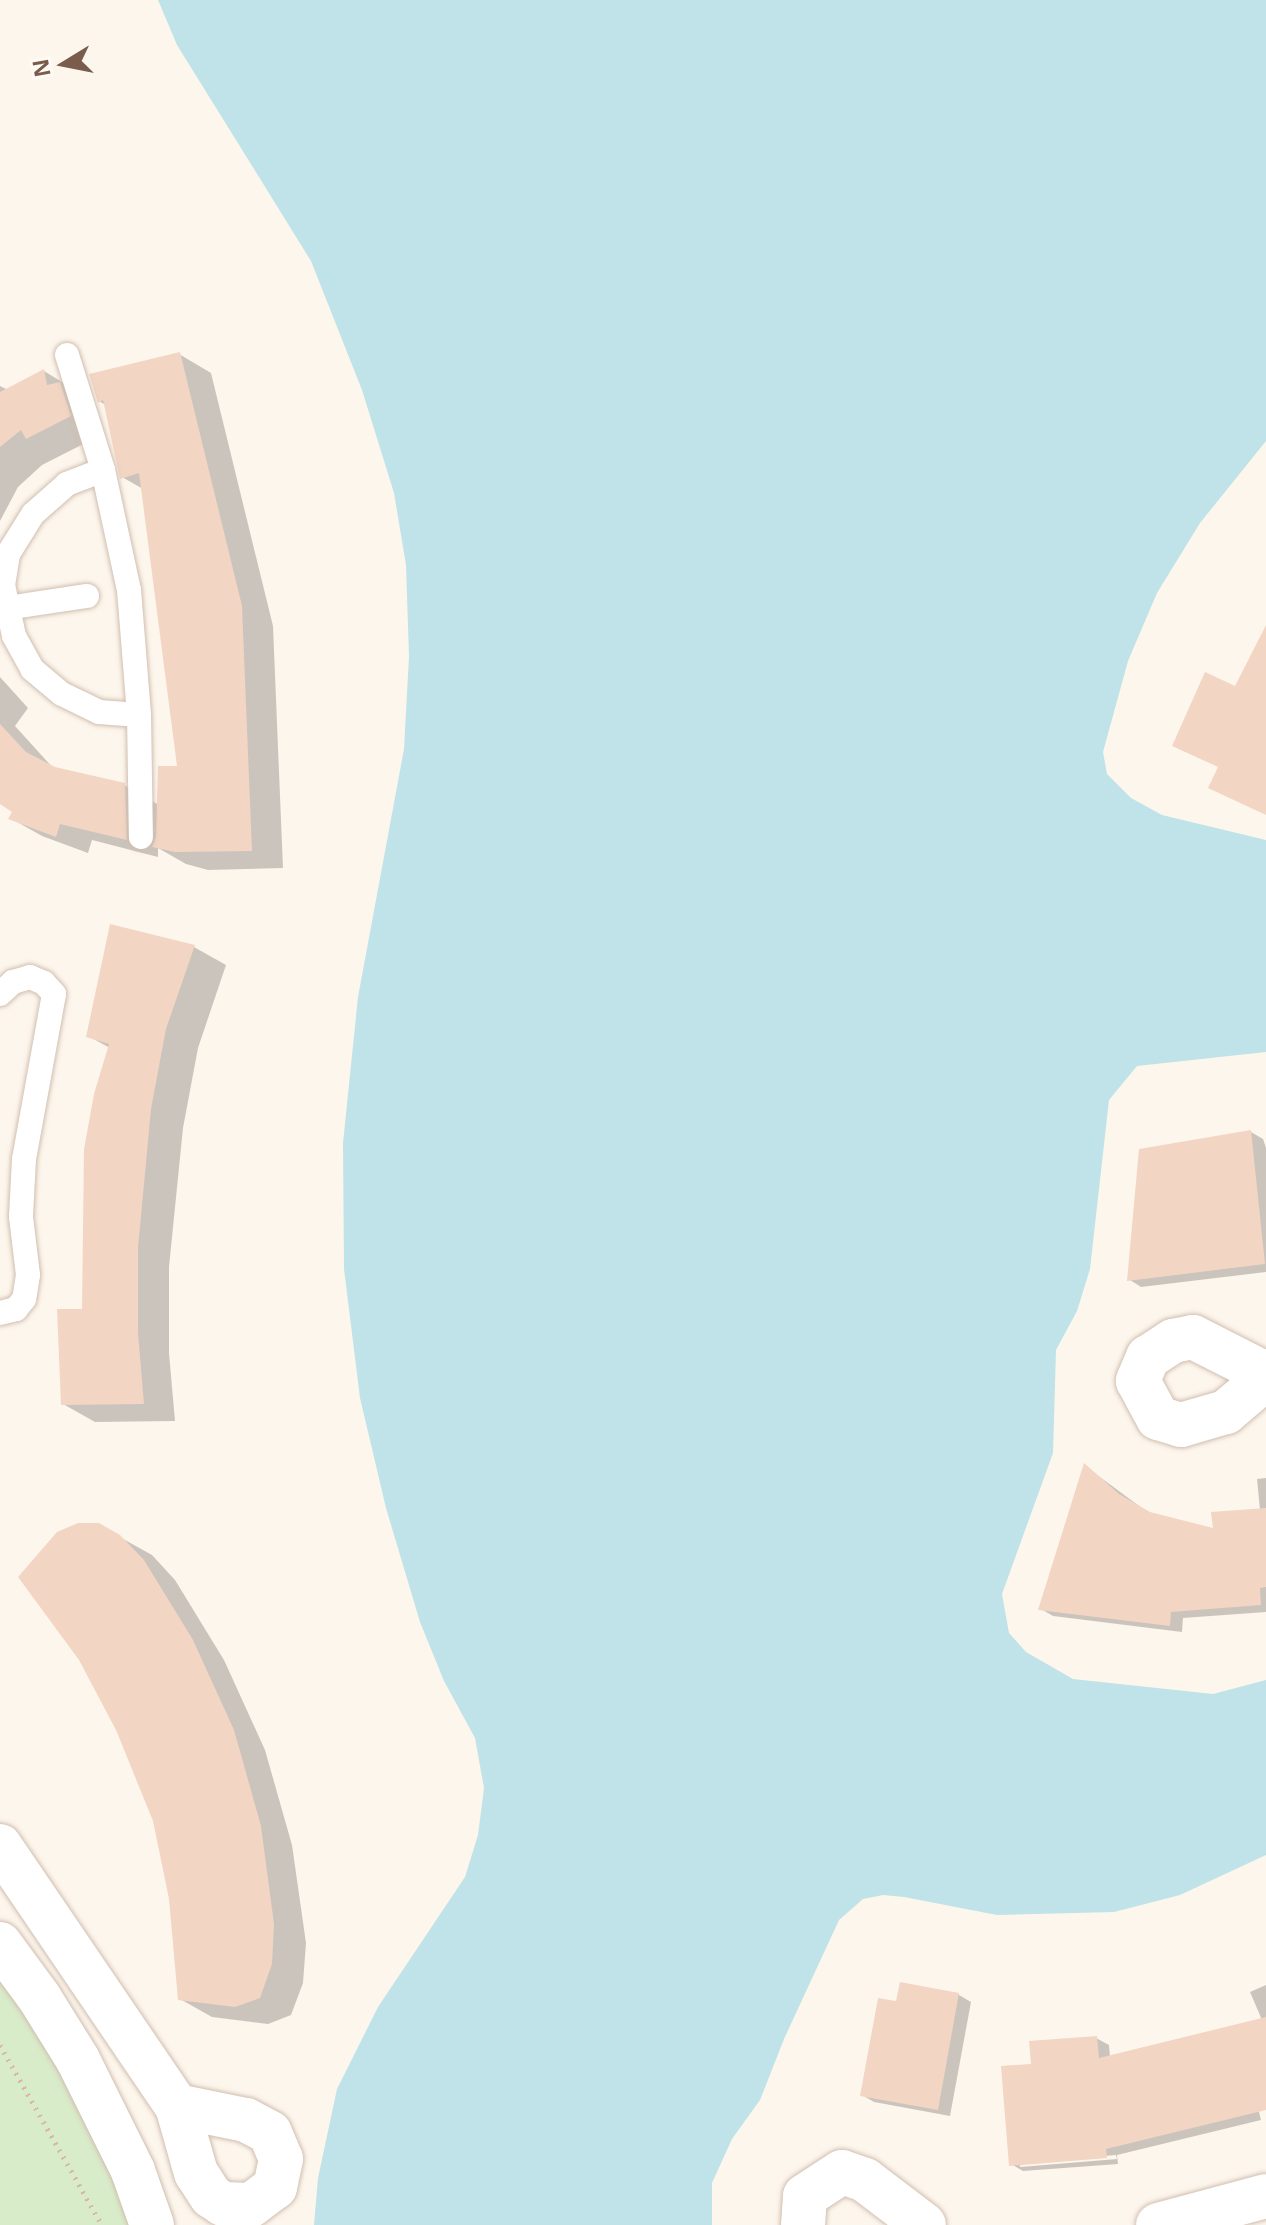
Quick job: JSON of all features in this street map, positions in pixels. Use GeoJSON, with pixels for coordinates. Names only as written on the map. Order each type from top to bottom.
{"type":"FeatureCollection","features":[{"type":"Feature","properties":{"kind":"street"},"geometry":{"type":"LineString","coordinates":[[0,1846],[177,2106]]}},
{"type":"Feature","properties":{"kind":"street"},"geometry":{"type":"LineString","coordinates":[[0,1944],[39,1997],[78,2060],[133,2171],[152,2225]]}},
{"type":"Feature","properties":{"kind":"street"},"geometry":{"type":"LineString","coordinates":[[803,2225],[805,2196],[842,2172],[865,2180],[924,2225]]}},
{"type":"Feature","properties":{"kind":"street"},"geometry":{"type":"LineString","coordinates":[[1158,2225],[1266,2196]]}},
{"type":"Feature","properties":{"kind":"lane"},"geometry":{"type":"LineString","coordinates":[[67,355],[103,470],[129,590],[139,715],[141,837]]}},
{"type":"Feature","properties":{"kind":"lane"},"geometry":{"type":"LineString","coordinates":[[103,470],[67,484],[33,514],[8,554],[3,585],[4,609],[32,669],[62,694],[99,712],[139,715]]}},
{"type":"Feature","properties":{"kind":"lane"},"geometry":{"type":"LineString","coordinates":[[4,609],[87,596]]}},
{"type":"Feature","properties":{"kind":"lane"},"geometry":{"type":"LineString","coordinates":[[0,994],[13,982],[30,977],[44,983],[54,994],[12,1160],[28,1275],[24,1299],[16,1309],[0,1313]]}},
{"type":"Feature","properties":{"kind":"path"},"geometry":{"type":"LineString","coordinates":[[0,2045],[102,2225]]}},
{"type":"Feature","properties":{"kind":"green space"},"geometry":{"type":"Polygon","coordinates":[[[0,1968],[70,2074],[138,2225],[0,2225],[0,1968]]]}},
{"type":"Feature","properties":{"kind":"water"},"geometry":{"type":"Polygon","coordinates":[[[158,0],[1266,0],[1266,441],[1200,523],[1157,593],[1128,661],[1103,752],[1107,774],[1131,798],[1162,815],[1266,840],[1266,1052],[1137,1066],[1109,1100],[1090,1269],[1077,1311],[1056,1350],[1053,1453],[1002,1594],[1009,1633],[1026,1652],[1073,1679],[1213,1694],[1266,1680],[1266,1855],[1180,1895],[1114,1912],[997,1915],[904,1897],[883,1895],[863,1899],[839,1920],[784,2039],[760,2100],[732,2139],[712,2183],[712,2225],[314,2225],[318,2178],[337,2089],[378,2007],[465,1877],[478,1835],[484,1788],[475,1738],[444,1681],[420,1622],[386,1508],[360,1398],[344,1269],[343,1143],[358,997],[404,749],[409,656],[406,565],[394,493],[362,390],[311,261],[177,45],[158,0]]]}},
{"type":"Feature","properties":{"kind":"building"},"geometry":{"type":"Polygon","coordinates":[[[180,352],[242,606],[252,851],[175,852],[152,847],[156,837],[158,766],[177,766],[139,473],[120,479],[103,400],[98,403],[89,374],[180,352]]]}},
{"type":"Feature","properties":{"kind":"building"},"geometry":{"type":"Polygon","coordinates":[[[44,369],[47,385],[60,382],[71,416],[26,439],[21,430],[0,447],[0,392],[44,369]]]}},
{"type":"Feature","properties":{"kind":"building"},"geometry":{"type":"Polygon","coordinates":[[[1266,625],[1266,815],[1208,788],[1218,767],[1172,746],[1205,672],[1235,686],[1266,625]]]}},
{"type":"Feature","properties":{"kind":"building"},"geometry":{"type":"Polygon","coordinates":[[[0,724],[26,752],[55,767],[125,783],[127,840],[60,824],[56,837],[8,819],[12,812],[0,804],[0,724]]]}},
{"type":"Feature","properties":{"kind":"building"},"geometry":{"type":"Polygon","coordinates":[[[110,924],[195,945],[166,1029],[151,1109],[138,1248],[138,1333],[144,1404],[61,1405],[57,1309],[82,1309],[84,1149],[94,1094],[109,1044],[86,1037],[110,924]]]}},
{"type":"Feature","properties":{"kind":"building"},"geometry":{"type":"Polygon","coordinates":[[[1251,1130],[1265,1264],[1127,1281],[1139,1149],[1251,1130]]]}},
{"type":"Feature","properties":{"kind":"building"},"geometry":{"type":"Polygon","coordinates":[[[1084,1463],[1119,1494],[1150,1512],[1213,1528],[1211,1512],[1266,1508],[1266,1587],[1260,1588],[1261,1605],[1171,1612],[1170,1626],[1038,1610],[1084,1463]]]}},
{"type":"Feature","properties":{"kind":"building"},"geometry":{"type":"Polygon","coordinates":[[[78,1523],[99,1523],[120,1535],[144,1560],[193,1640],[234,1730],[261,1826],[274,1924],[272,1964],[260,1998],[235,2007],[178,2000],[169,1899],[153,1821],[116,1730],[79,1660],[18,1577],[57,1532],[78,1523]]]}},
{"type":"Feature","properties":{"kind":"building"},"geometry":{"type":"Polygon","coordinates":[[[900,1982],[959,1993],[938,2110],[860,2096],[878,1998],[896,2001],[900,1982]]]}},
{"type":"Feature","properties":{"kind":"building"},"geometry":{"type":"Polygon","coordinates":[[[1266,2017],[1266,2110],[1106,2149],[1107,2158],[1009,2166],[1001,2066],[1031,2064],[1029,2041],[1097,2036],[1099,2058],[1266,2017]]]}}]}
